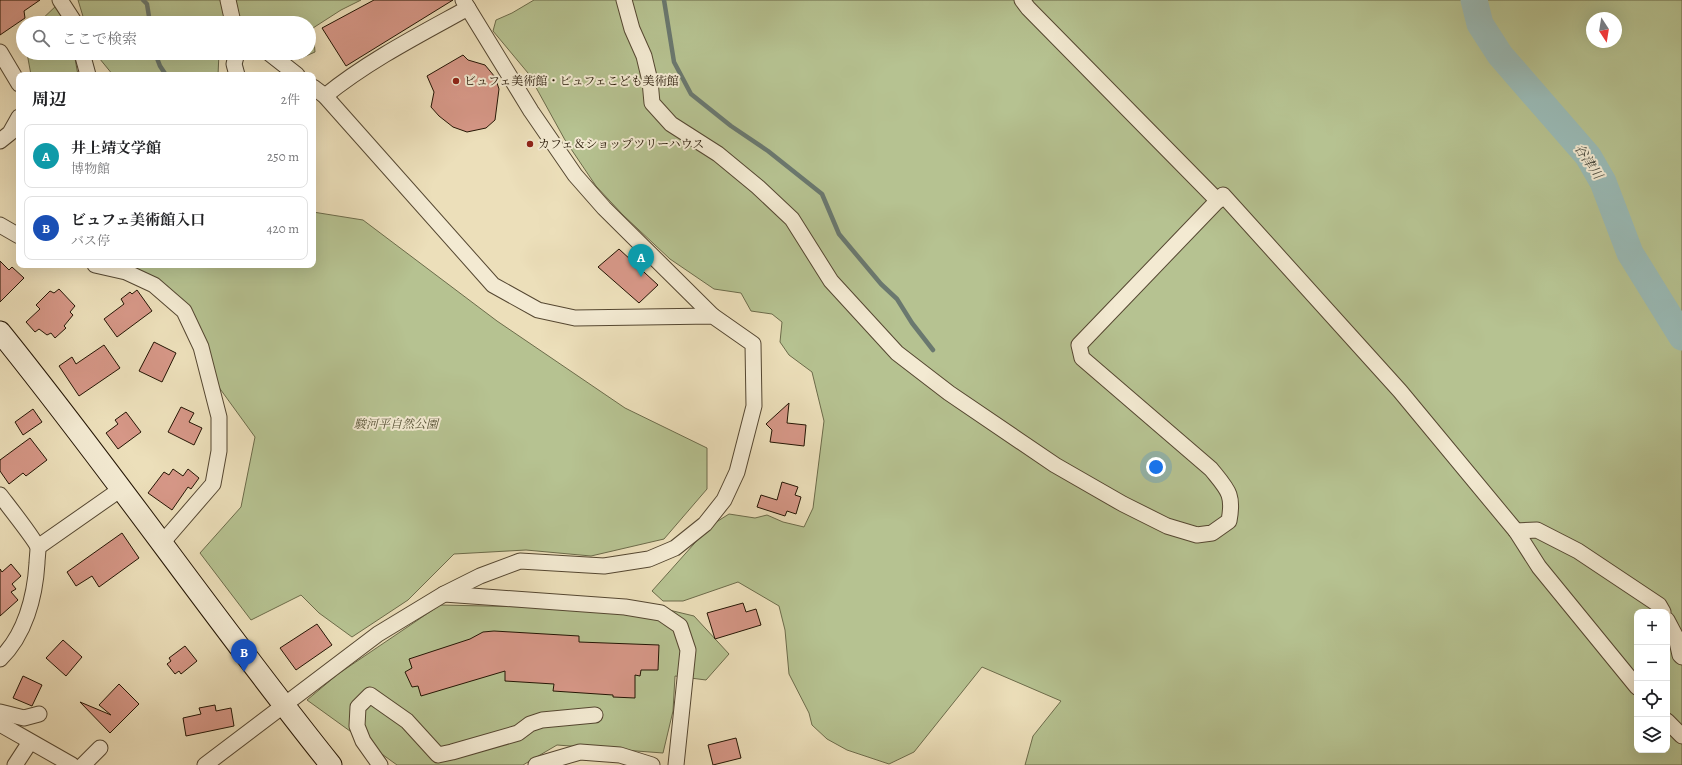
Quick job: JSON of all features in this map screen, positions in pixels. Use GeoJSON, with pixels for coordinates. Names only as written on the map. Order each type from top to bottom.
{"type":"FeatureCollection","features":[{"type":"Feature","properties":{"kind":"street"},"geometry":{"type":"LineString","coordinates":[[60,0],[70,16]]}},
{"type":"Feature","properties":{"kind":"street"},"geometry":{"type":"LineString","coordinates":[[228,0],[232,16]]}},
{"type":"Feature","properties":{"kind":"street"},"geometry":{"type":"LineString","coordinates":[[624,0],[632,29],[644,56],[650,81],[652,103],[671,124],[718,154],[758,187],[792,219],[832,281],[896,353],[949,393],[1055,465],[1135,510],[1167,526],[1197,535],[1212,533],[1230,521],[1232,505],[1227,489],[1212,470],[1082,358],[1079,345],[1223,195],[1400,391],[1516,531],[1539,567],[1634,684]]}},
{"type":"Feature","properties":{"kind":"street"},"geometry":{"type":"LineString","coordinates":[[1022,0],[1028,8],[1218,201]]}},
{"type":"Feature","properties":{"kind":"street"},"geometry":{"type":"LineString","coordinates":[[205,765],[284,706],[306,686],[378,634],[444,594],[480,576],[520,561],[604,566],[649,559],[675,548],[705,524],[724,500],[737,472],[754,406],[753,344],[712,316],[604,208],[575,175],[531,111],[465,4],[338,85],[325,96]]}},
{"type":"Feature","properties":{"kind":"street"},"geometry":{"type":"LineString","coordinates":[[0,52],[16,79]]}},
{"type":"Feature","properties":{"kind":"street"},"geometry":{"type":"LineString","coordinates":[[84,60],[87,72]]}},
{"type":"Feature","properties":{"kind":"street"},"geometry":{"type":"LineString","coordinates":[[235,60],[234,64],[236,72]]}},
{"type":"Feature","properties":{"kind":"street"},"geometry":{"type":"LineString","coordinates":[[278,60],[293,72]]}},
{"type":"Feature","properties":{"kind":"street"},"geometry":{"type":"LineString","coordinates":[[316,89],[325,96],[392,170],[493,285],[538,310],[576,318],[712,316]]}},
{"type":"Feature","properties":{"kind":"street"},"geometry":{"type":"LineString","coordinates":[[0,141],[10,132],[16,122]]}},
{"type":"Feature","properties":{"kind":"street"},"geometry":{"type":"LineString","coordinates":[[0,225],[16,234]]}},
{"type":"Feature","properties":{"kind":"street"},"geometry":{"type":"LineString","coordinates":[[108,268],[126,272],[154,285],[184,312],[201,347],[219,417],[219,451],[213,484],[162,542]]}},
{"type":"Feature","properties":{"kind":"street"},"geometry":{"type":"LineString","coordinates":[[0,332],[162,542],[284,706],[331,765]]}},
{"type":"Feature","properties":{"kind":"street"},"geometry":{"type":"LineString","coordinates":[[38,547],[121,489]]}},
{"type":"Feature","properties":{"kind":"street"},"geometry":{"type":"LineString","coordinates":[[0,495],[38,547],[36,583],[30,607],[18,636],[10,650],[0,659]]}},
{"type":"Feature","properties":{"kind":"street"},"geometry":{"type":"LineString","coordinates":[[1516,531],[1537,530],[1578,551],[1659,604],[1662,609]]}},
{"type":"Feature","properties":{"kind":"street"},"geometry":{"type":"LineString","coordinates":[[444,594],[625,607],[661,613],[680,626],[688,650],[676,765]]}},
{"type":"Feature","properties":{"kind":"street"},"geometry":{"type":"LineString","coordinates":[[1670,626],[1676,637],[1680,656],[1682,657]]}},
{"type":"Feature","properties":{"kind":"street"},"geometry":{"type":"LineString","coordinates":[[380,765],[363,741],[356,726],[358,707],[370,695],[407,720],[438,755],[518,732],[530,724],[542,720],[595,715]]}},
{"type":"Feature","properties":{"kind":"street"},"geometry":{"type":"LineString","coordinates":[[0,712],[24,718],[39,714]]}},
{"type":"Feature","properties":{"kind":"street"},"geometry":{"type":"LineString","coordinates":[[0,724],[72,765]]}},
{"type":"Feature","properties":{"kind":"street"},"geometry":{"type":"LineString","coordinates":[[1670,724],[1682,736]]}},
{"type":"Feature","properties":{"kind":"street"},"geometry":{"type":"LineString","coordinates":[[15,765],[30,742]]}},
{"type":"Feature","properties":{"kind":"street"},"geometry":{"type":"LineString","coordinates":[[83,765],[100,748]]}},
{"type":"Feature","properties":{"kind":"street"},"geometry":{"type":"LineString","coordinates":[[536,765],[580,752],[620,755],[652,765]]}},
{"type":"Feature","properties":{"kind":"green space"},"geometry":{"type":"Polygon","coordinates":[[[78,0],[361,0],[341,10],[316,26],[316,16],[83,16],[78,0]]]}},
{"type":"Feature","properties":{"kind":"green space"},"geometry":{"type":"Polygon","coordinates":[[[534,0],[1682,0],[1682,765],[1025,765],[1033,736],[1061,701],[982,667],[914,752],[889,764],[847,750],[827,739],[812,725],[809,713],[789,674],[785,630],[779,606],[738,582],[683,601],[663,601],[652,591],[710,526],[729,514],[755,518],[767,515],[783,522],[804,527],[813,508],[824,421],[812,372],[789,355],[780,342],[782,322],[772,314],[751,311],[741,293],[714,289],[670,259],[623,215],[596,186],[565,140],[528,73],[493,31],[496,20],[512,13],[534,0]]]}},
{"type":"Feature","properties":{"kind":"green space"},"geometry":{"type":"Polygon","coordinates":[[[58,4],[64,16],[45,16],[58,4]]]}},
{"type":"Feature","properties":{"kind":"green space"},"geometry":{"type":"Polygon","coordinates":[[[28,60],[75,60],[77,72],[30,72],[28,60]]]}},
{"type":"Feature","properties":{"kind":"green space"},"geometry":{"type":"Polygon","coordinates":[[[101,60],[219,60],[218,72],[111,72],[101,60]]]}},
{"type":"Feature","properties":{"kind":"green space","name":"駿河平自然公園"},"geometry":{"type":"Polygon","coordinates":[[[316,212],[363,220],[497,321],[625,408],[707,448],[707,489],[664,539],[591,556],[526,550],[454,554],[408,600],[352,637],[319,613],[301,595],[251,620],[200,553],[241,507],[255,437],[218,386],[203,342],[156,282],[126,268],[316,268],[316,212]]]}},
{"type":"Feature","properties":{"kind":"green space"},"geometry":{"type":"Polygon","coordinates":[[[440,605],[669,610],[694,616],[729,654],[706,680],[675,676],[673,711],[663,753],[557,745],[523,765],[397,765],[307,700],[338,674],[440,605]]]}},
{"type":"Feature","properties":{"kind":"building"},"geometry":{"type":"Polygon","coordinates":[[[0,0],[40,0],[24,11],[25,16],[16,16],[16,24],[0,35],[0,0]]]}},
{"type":"Feature","properties":{"kind":"building"},"geometry":{"type":"Polygon","coordinates":[[[374,0],[453,0],[346,66],[322,28],[374,0]]]}},
{"type":"Feature","properties":{"kind":"building"},"geometry":{"type":"Polygon","coordinates":[[[463,55],[468,60],[485,65],[495,77],[499,89],[495,120],[486,128],[467,132],[453,127],[439,116],[431,107],[434,92],[427,76],[463,55]]]}},
{"type":"Feature","properties":{"kind":"building"},"geometry":{"type":"Polygon","coordinates":[[[619,249],[658,285],[639,303],[598,267],[619,249]]]}},
{"type":"Feature","properties":{"kind":"building"},"geometry":{"type":"Polygon","coordinates":[[[0,261],[9,270],[12,267],[24,278],[0,302],[0,261]]]}},
{"type":"Feature","properties":{"kind":"building"},"geometry":{"type":"Polygon","coordinates":[[[59,289],[75,306],[70,312],[73,315],[64,326],[66,328],[55,338],[51,333],[47,335],[39,329],[35,332],[26,322],[40,309],[36,305],[50,291],[54,293],[59,289]]]}},
{"type":"Feature","properties":{"kind":"building"},"geometry":{"type":"Polygon","coordinates":[[[137,290],[152,311],[117,337],[104,319],[124,304],[121,299],[130,292],[132,294],[137,290]]]}},
{"type":"Feature","properties":{"kind":"building"},"geometry":{"type":"Polygon","coordinates":[[[154,342],[176,353],[162,382],[139,371],[154,342]]]}},
{"type":"Feature","properties":{"kind":"building"},"geometry":{"type":"Polygon","coordinates":[[[104,345],[120,368],[79,396],[59,366],[72,357],[76,364],[104,345]]]}},
{"type":"Feature","properties":{"kind":"building"},"geometry":{"type":"Polygon","coordinates":[[[789,403],[787,423],[806,425],[804,446],[770,442],[772,430],[766,424],[789,403]]]}},
{"type":"Feature","properties":{"kind":"building"},"geometry":{"type":"Polygon","coordinates":[[[181,407],[194,413],[189,422],[202,428],[194,445],[168,432],[181,407]]]}},
{"type":"Feature","properties":{"kind":"building"},"geometry":{"type":"Polygon","coordinates":[[[33,409],[42,422],[23,435],[15,422],[33,409]]]}},
{"type":"Feature","properties":{"kind":"building"},"geometry":{"type":"Polygon","coordinates":[[[126,412],[141,432],[118,449],[106,433],[118,424],[115,420],[126,412]]]}},
{"type":"Feature","properties":{"kind":"building"},"geometry":{"type":"Polygon","coordinates":[[[30,438],[47,460],[26,476],[23,473],[9,484],[0,471],[0,460],[30,438]]]}},
{"type":"Feature","properties":{"kind":"building"},"geometry":{"type":"Polygon","coordinates":[[[173,469],[183,476],[188,469],[199,478],[191,489],[188,487],[172,510],[148,493],[164,472],[169,475],[173,469]]]}},
{"type":"Feature","properties":{"kind":"building"},"geometry":{"type":"Polygon","coordinates":[[[782,482],[798,487],[795,495],[801,497],[796,514],[787,511],[785,516],[757,507],[761,495],[777,500],[782,482]]]}},
{"type":"Feature","properties":{"kind":"building"},"geometry":{"type":"Polygon","coordinates":[[[122,533],[139,558],[99,587],[92,576],[76,586],[67,572],[122,533]]]}},
{"type":"Feature","properties":{"kind":"building"},"geometry":{"type":"Polygon","coordinates":[[[11,564],[21,576],[12,584],[16,589],[11,592],[18,600],[0,616],[0,569],[2,572],[11,564]]]}},
{"type":"Feature","properties":{"kind":"building"},"geometry":{"type":"Polygon","coordinates":[[[743,603],[746,612],[756,609],[761,625],[715,639],[707,613],[743,603]]]}},
{"type":"Feature","properties":{"kind":"building"},"geometry":{"type":"Polygon","coordinates":[[[317,624],[332,645],[296,670],[280,648],[317,624]]]}},
{"type":"Feature","properties":{"kind":"building"},"geometry":{"type":"Polygon","coordinates":[[[494,631],[579,636],[579,642],[659,645],[658,670],[641,670],[640,676],[635,675],[635,698],[553,691],[554,684],[505,681],[505,671],[421,696],[418,686],[412,687],[405,672],[412,668],[409,659],[470,639],[483,632],[494,631]]]}},
{"type":"Feature","properties":{"kind":"building"},"geometry":{"type":"Polygon","coordinates":[[[63,640],[82,657],[66,676],[46,658],[63,640]]]}},
{"type":"Feature","properties":{"kind":"building"},"geometry":{"type":"Polygon","coordinates":[[[185,646],[197,661],[181,674],[179,671],[175,674],[167,664],[171,661],[169,658],[185,646]]]}},
{"type":"Feature","properties":{"kind":"building"},"geometry":{"type":"Polygon","coordinates":[[[23,676],[42,685],[32,706],[13,698],[23,676]]]}},
{"type":"Feature","properties":{"kind":"building"},"geometry":{"type":"Polygon","coordinates":[[[119,684],[139,704],[110,733],[80,702],[111,715],[99,705],[119,684]]]}},
{"type":"Feature","properties":{"kind":"building"},"geometry":{"type":"Polygon","coordinates":[[[215,705],[216,711],[231,708],[234,726],[186,736],[183,718],[201,714],[199,708],[215,705]]]}},
{"type":"Feature","properties":{"kind":"building"},"geometry":{"type":"Polygon","coordinates":[[[736,738],[741,758],[713,765],[708,745],[736,738]]]}},
{"type":"Feature","properties":{"kind":"waterway"},"geometry":{"type":"LineString","coordinates":[[143,0],[147,4],[149,16]]}},
{"type":"Feature","properties":{"kind":"waterway"},"geometry":{"type":"LineString","coordinates":[[664,0],[674,62],[691,94],[731,126],[768,151],[822,194],[839,234],[881,284],[897,299],[912,323],[933,350]]}},
{"type":"Feature","properties":{"kind":"waterway","name":"谷津川"},"geometry":{"type":"LineString","coordinates":[[1474,0],[1480,24],[1500,55],[1588,156],[1603,182],[1630,253],[1682,337]]}},
{"type":"Feature","properties":{"kind":"waterway"},"geometry":{"type":"LineString","coordinates":[[158,60],[164,72]]}},
{"type":"Feature","properties":{"kind":"place","name":"ビュフェ美術館・ビュフェこども美術館"},"geometry":{"type":"Point","coordinates":[456,81]}},
{"type":"Feature","properties":{"kind":"place","name":"カフェ＆ショップツリーハウス"},"geometry":{"type":"Point","coordinates":[530,144]}},
{"type":"Feature","properties":{"kind":"place","name":"井上靖文学館"},"geometry":{"type":"Point","coordinates":[641,277]}},
{"type":"Feature","properties":{"kind":"place","name":"ビュフェ美術館入口"},"geometry":{"type":"Point","coordinates":[244,672]}}]}
